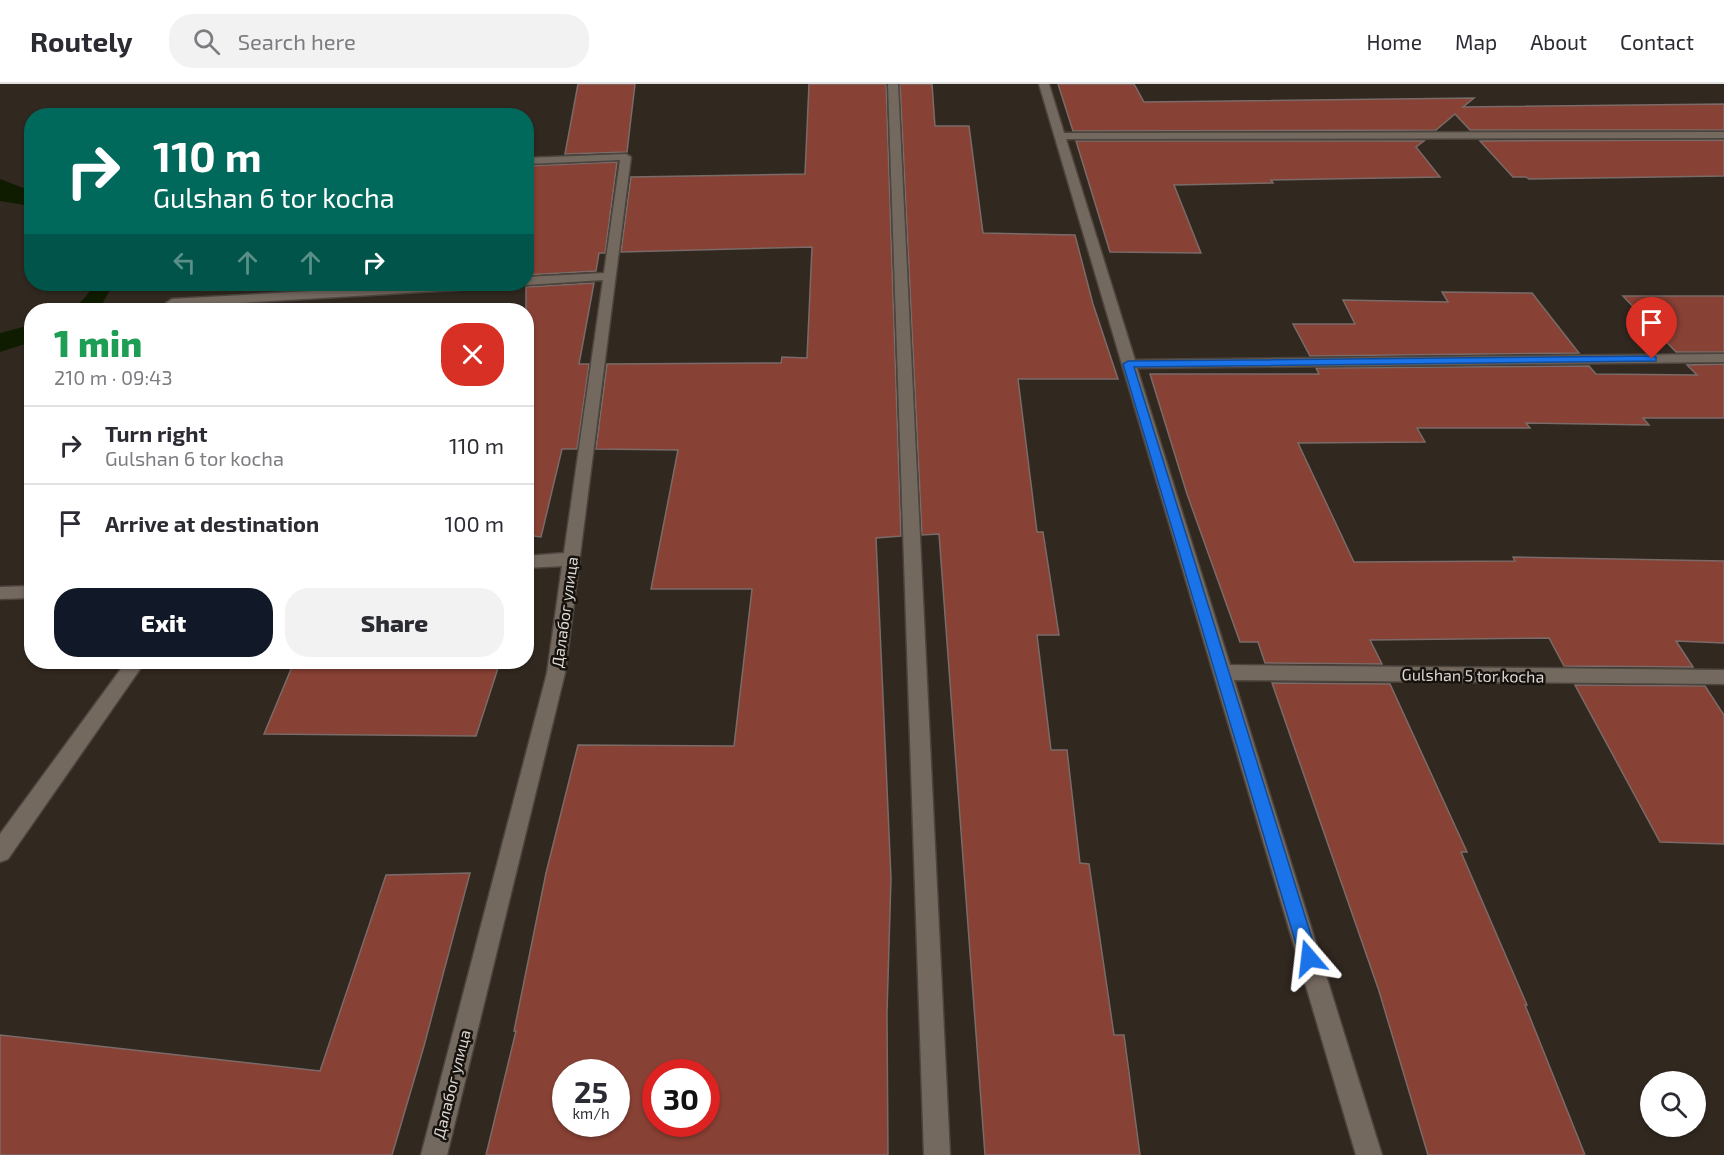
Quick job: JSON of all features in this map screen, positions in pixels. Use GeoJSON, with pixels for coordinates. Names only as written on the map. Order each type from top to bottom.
{"type":"FeatureCollection","features":[{"type":"Feature","properties":{"kind":"street"},"geometry":{"type":"LineString","coordinates":[[893,84],[937,1155]]}},
{"type":"Feature","properties":{"kind":"street"},"geometry":{"type":"LineString","coordinates":[[1044,84],[1369,1155]]}},
{"type":"Feature","properties":{"kind":"street"},"geometry":{"type":"LineString","coordinates":[[1061,136],[1724,135]]}},
{"type":"Feature","properties":{"kind":"street","name":"Далабог улица"},"geometry":{"type":"LineString","coordinates":[[434,1155],[556,673],[626,157],[534,161]]}},
{"type":"Feature","properties":{"kind":"street"},"geometry":{"type":"LineString","coordinates":[[534,281],[610,276]]}},
{"type":"Feature","properties":{"kind":"street"},"geometry":{"type":"LineString","coordinates":[[172,303],[372,291]]}},
{"type":"Feature","properties":{"kind":"street"},"geometry":{"type":"LineString","coordinates":[[1128,364],[1724,358]]}},
{"type":"Feature","properties":{"kind":"street"},"geometry":{"type":"LineString","coordinates":[[534,561],[572,559]]}},
{"type":"Feature","properties":{"kind":"street"},"geometry":{"type":"LineString","coordinates":[[0,593],[24,592]]}},
{"type":"Feature","properties":{"kind":"street"},"geometry":{"type":"LineString","coordinates":[[0,852],[131,669]]}},
{"type":"Feature","properties":{"kind":"street","name":"Gulshan 5 tor kocha"},"geometry":{"type":"LineString","coordinates":[[1222,672],[1724,677]]}},
{"type":"Feature","properties":{"kind":"shaded area"},"geometry":{"type":"Polygon","coordinates":[[[0,179],[24,188],[24,205],[0,201],[0,179]]]}},
{"type":"Feature","properties":{"kind":"shaded area"},"geometry":{"type":"Polygon","coordinates":[[[89,291],[109,291],[103,303],[78,303],[89,291]]]}},
{"type":"Feature","properties":{"kind":"shaded area"},"geometry":{"type":"Polygon","coordinates":[[[24,327],[24,344],[0,352],[0,333],[24,327]]]}},
{"type":"Feature","properties":{"kind":"building"},"geometry":{"type":"Polygon","coordinates":[[[578,84],[635,84],[627,152],[565,154],[578,84]]]}},
{"type":"Feature","properties":{"kind":"building"},"geometry":{"type":"Polygon","coordinates":[[[809,84],[886,84],[901,536],[876,538],[891,878],[887,1013],[888,1155],[486,1155],[516,1031],[514,1031],[546,873],[578,745],[734,746],[752,589],[651,589],[678,450],[596,449],[607,364],[781,363],[782,357],[807,358],[812,247],[621,252],[631,177],[805,174],[809,84]]]}},
{"type":"Feature","properties":{"kind":"building"},"geometry":{"type":"Polygon","coordinates":[[[900,84],[932,84],[935,126],[969,126],[983,233],[1075,235],[1093,304],[1118,379],[1018,379],[1037,532],[1043,532],[1059,635],[1037,635],[1051,750],[1067,750],[1080,863],[1089,864],[1114,1035],[1124,1035],[1140,1155],[985,1155],[939,534],[922,535],[900,84]]]}},
{"type":"Feature","properties":{"kind":"building"},"geometry":{"type":"Polygon","coordinates":[[[1058,84],[1134,84],[1144,102],[1474,98],[1463,107],[1724,104],[1724,130],[1470,130],[1455,114],[1436,130],[1073,131],[1058,84]]]}},
{"type":"Feature","properties":{"kind":"building"},"geometry":{"type":"Polygon","coordinates":[[[1724,140],[1724,176],[1529,179],[1513,177],[1480,141],[1724,140]]]}},
{"type":"Feature","properties":{"kind":"building"},"geometry":{"type":"Polygon","coordinates":[[[1076,141],[1424,141],[1416,147],[1440,177],[1271,180],[1273,183],[1174,185],[1201,253],[1110,252],[1076,141]]]}},
{"type":"Feature","properties":{"kind":"building"},"geometry":{"type":"Polygon","coordinates":[[[617,162],[605,253],[599,253],[596,271],[534,275],[534,166],[617,162]]]}},
{"type":"Feature","properties":{"kind":"building"},"geometry":{"type":"Polygon","coordinates":[[[594,283],[579,364],[589,364],[577,449],[562,449],[541,537],[534,536],[534,303],[526,303],[526,291],[534,291],[534,287],[594,283]]]}},
{"type":"Feature","properties":{"kind":"building"},"geometry":{"type":"Polygon","coordinates":[[[1442,292],[1532,293],[1579,353],[1310,356],[1293,324],[1355,324],[1343,300],[1448,302],[1442,292]]]}},
{"type":"Feature","properties":{"kind":"building"},"geometry":{"type":"Polygon","coordinates":[[[1623,296],[1724,296],[1724,352],[1676,352],[1623,296]]]}},
{"type":"Feature","properties":{"kind":"building"},"geometry":{"type":"Polygon","coordinates":[[[1724,364],[1724,418],[1643,418],[1649,425],[1526,423],[1530,428],[1417,428],[1425,442],[1298,443],[1354,562],[1515,561],[1513,557],[1724,561],[1724,643],[1676,641],[1693,667],[1564,666],[1549,638],[1370,640],[1382,664],[1265,663],[1258,642],[1240,642],[1187,494],[1150,374],[1319,374],[1316,368],[1589,366],[1596,374],[1697,375],[1687,365],[1724,364]]]}},
{"type":"Feature","properties":{"kind":"building"},"geometry":{"type":"Polygon","coordinates":[[[291,669],[498,669],[476,736],[264,734],[291,669]]]}},
{"type":"Feature","properties":{"kind":"building"},"geometry":{"type":"Polygon","coordinates":[[[1272,683],[1390,684],[1467,852],[1461,852],[1527,1005],[1525,1005],[1585,1155],[1428,1155],[1379,991],[1272,683]]]}},
{"type":"Feature","properties":{"kind":"building"},"geometry":{"type":"Polygon","coordinates":[[[1575,685],[1705,686],[1724,715],[1724,844],[1660,842],[1575,685]]]}},
{"type":"Feature","properties":{"kind":"building"},"geometry":{"type":"Polygon","coordinates":[[[470,873],[392,1155],[0,1155],[0,1035],[320,1071],[386,875],[470,873]]]}},
{"type":"Feature","properties":{"kind":"route"},"geometry":{"type":"LineString","coordinates":[[1309,958],[1128,364],[1652,359]]}}]}
